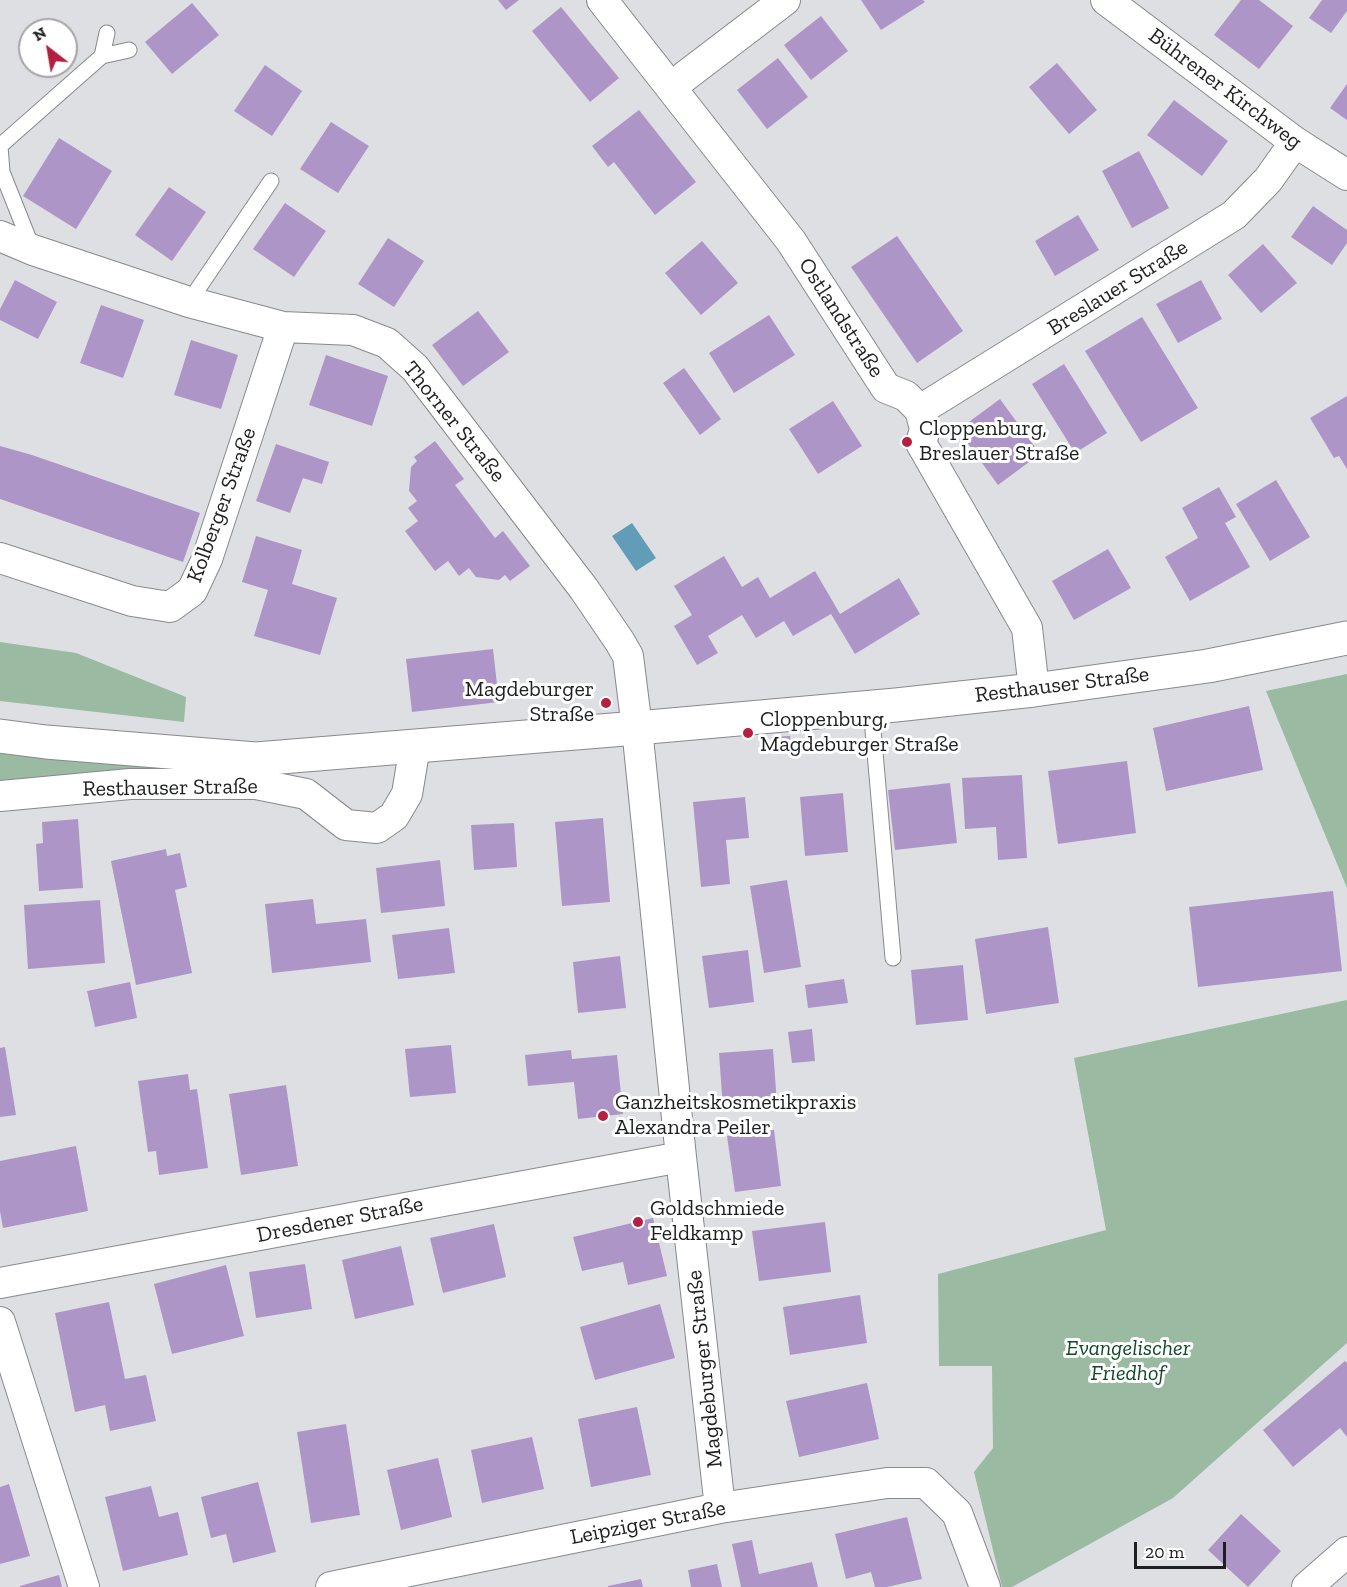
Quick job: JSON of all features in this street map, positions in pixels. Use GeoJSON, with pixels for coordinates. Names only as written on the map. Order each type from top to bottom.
{"type":"FeatureCollection","features":[{"type":"Feature","properties":{"kind":"street","name":"Ostlandstraße"},"geometry":{"type":"LineString","coordinates":[[602,0],[791,241],[886,388],[906,396],[920,410]]}},
{"type":"Feature","properties":{"kind":"street"},"geometry":{"type":"LineString","coordinates":[[671,87],[785,0]]}},
{"type":"Feature","properties":{"kind":"street","name":"Bührener Kirchweg"},"geometry":{"type":"LineString","coordinates":[[1106,0],[1295,142],[1347,175]]}},
{"type":"Feature","properties":{"kind":"street","name":"Breslauer Straße"},"geometry":{"type":"LineString","coordinates":[[920,410],[1234,215],[1268,180],[1295,142]]}},
{"type":"Feature","properties":{"kind":"street","name":"Thorner Straße"},"geometry":{"type":"LineString","coordinates":[[0,236],[33,250],[189,302],[283,327],[353,330],[387,343],[415,368],[584,589],[620,642],[628,656],[637,728]]}},
{"type":"Feature","properties":{"kind":"street","name":"Kolberger Straße"},"geometry":{"type":"LineString","coordinates":[[0,558],[132,601],[170,607],[192,591],[207,560],[283,327]]}},
{"type":"Feature","properties":{"kind":"street"},"geometry":{"type":"LineString","coordinates":[[920,410],[925,429],[921,443],[1027,627],[1034,690]]}},
{"type":"Feature","properties":{"kind":"street","name":"Resthauser Straße"},"geometry":{"type":"LineString","coordinates":[[0,736],[46,742],[256,759],[637,728],[1034,690],[1208,666],[1347,638]]}},
{"type":"Feature","properties":{"kind":"street","name":"Magdeburger Straße"},"geometry":{"type":"LineString","coordinates":[[637,728],[720,1508]]}},
{"type":"Feature","properties":{"kind":"street","name":"Resthauser Straße"},"geometry":{"type":"LineString","coordinates":[[0,796],[130,784],[256,784],[306,794],[346,825],[377,828],[394,816],[407,794],[416,746]]}},
{"type":"Feature","properties":{"kind":"street","name":"Dresdener Straße"},"geometry":{"type":"LineString","coordinates":[[0,1283],[681,1156]]}},
{"type":"Feature","properties":{"kind":"street"},"geometry":{"type":"LineString","coordinates":[[0,1322],[84,1587]]}},
{"type":"Feature","properties":{"kind":"street","name":"Leipziger Straße"},"geometry":{"type":"LineString","coordinates":[[331,1587],[720,1508],[887,1483],[926,1483],[957,1513],[985,1587]]}},
{"type":"Feature","properties":{"kind":"street"},"geometry":{"type":"LineString","coordinates":[[1307,1587],[1347,1552]]}},
{"type":"Feature","properties":{"kind":"lane"},"geometry":{"type":"LineString","coordinates":[[102,56],[107,33]]}},
{"type":"Feature","properties":{"kind":"lane"},"geometry":{"type":"LineString","coordinates":[[33,250],[2,172],[0,146],[102,56],[129,50]]}},
{"type":"Feature","properties":{"kind":"lane"},"geometry":{"type":"LineString","coordinates":[[189,302],[271,181]]}},
{"type":"Feature","properties":{"kind":"lane"},"geometry":{"type":"LineString","coordinates":[[871,707],[893,958]]}},
{"type":"Feature","properties":{"kind":"green space"},"geometry":{"type":"Polygon","coordinates":[[[0,642],[76,653],[186,697],[184,722],[0,701],[0,642]]]}},
{"type":"Feature","properties":{"kind":"green space"},"geometry":{"type":"Polygon","coordinates":[[[1347,674],[1347,888],[1266,691],[1347,674]]]}},
{"type":"Feature","properties":{"kind":"green space"},"geometry":{"type":"Polygon","coordinates":[[[0,752],[180,765],[181,788],[0,790],[0,752]]]}},
{"type":"Feature","properties":{"kind":"green space","name":"Evangelischer Friedhof"},"geometry":{"type":"Polygon","coordinates":[[[1347,1000],[1347,1343],[1173,1498],[1012,1587],[1002,1587],[974,1472],[993,1448],[992,1366],[939,1366],[938,1274],[1106,1230],[1074,1058],[1347,1000]]]}},
{"type":"Feature","properties":{"kind":"water"},"geometry":{"type":"Polygon","coordinates":[[[632,523],[656,558],[636,571],[612,536],[632,523]]]}},
{"type":"Feature","properties":{"kind":"building"},"geometry":{"type":"Polygon","coordinates":[[[498,0],[519,0],[506,10],[498,0]]]}},
{"type":"Feature","properties":{"kind":"building"},"geometry":{"type":"Polygon","coordinates":[[[861,0],[923,0],[925,2],[881,30],[861,0]]]}},
{"type":"Feature","properties":{"kind":"building"},"geometry":{"type":"Polygon","coordinates":[[[1241,0],[1259,0],[1293,26],[1259,69],[1214,35],[1241,0]]]}},
{"type":"Feature","properties":{"kind":"building"},"geometry":{"type":"Polygon","coordinates":[[[1322,0],[1347,0],[1347,11],[1331,33],[1309,18],[1322,0]]]}},
{"type":"Feature","properties":{"kind":"building"},"geometry":{"type":"Polygon","coordinates":[[[192,3],[219,35],[172,74],[145,42],[192,3]]]}},
{"type":"Feature","properties":{"kind":"building"},"geometry":{"type":"Polygon","coordinates":[[[561,7],[619,78],[590,102],[532,31],[561,7]]]}},
{"type":"Feature","properties":{"kind":"building"},"geometry":{"type":"Polygon","coordinates":[[[821,16],[848,51],[811,80],[784,45],[821,16]]]}},
{"type":"Feature","properties":{"kind":"building"},"geometry":{"type":"Polygon","coordinates":[[[778,58],[808,97],[767,129],[737,90],[778,58]]]}},
{"type":"Feature","properties":{"kind":"building"},"geometry":{"type":"Polygon","coordinates":[[[1057,63],[1097,110],[1069,134],[1029,87],[1057,63]]]}},
{"type":"Feature","properties":{"kind":"building"},"geometry":{"type":"Polygon","coordinates":[[[265,65],[302,91],[272,136],[234,111],[265,65]]]}},
{"type":"Feature","properties":{"kind":"building"},"geometry":{"type":"Polygon","coordinates":[[[1347,84],[1347,120],[1330,108],[1347,84]]]}},
{"type":"Feature","properties":{"kind":"building"},"geometry":{"type":"Polygon","coordinates":[[[1174,100],[1228,141],[1202,176],[1147,135],[1174,100]]]}},
{"type":"Feature","properties":{"kind":"building"},"geometry":{"type":"Polygon","coordinates":[[[639,110],[696,182],[655,215],[614,162],[608,167],[592,146],[639,110]]]}},
{"type":"Feature","properties":{"kind":"building"},"geometry":{"type":"Polygon","coordinates":[[[331,122],[369,146],[338,193],[300,169],[331,122]]]}},
{"type":"Feature","properties":{"kind":"building"},"geometry":{"type":"Polygon","coordinates":[[[59,138],[112,171],[76,229],[23,196],[59,138]]]}},
{"type":"Feature","properties":{"kind":"building"},"geometry":{"type":"Polygon","coordinates":[[[1139,151],[1169,208],[1132,228],[1102,171],[1139,151]]]}},
{"type":"Feature","properties":{"kind":"building"},"geometry":{"type":"Polygon","coordinates":[[[169,187],[206,212],[172,261],[135,235],[169,187]]]}},
{"type":"Feature","properties":{"kind":"building"},"geometry":{"type":"Polygon","coordinates":[[[285,203],[326,231],[294,277],[253,249],[285,203]]]}},
{"type":"Feature","properties":{"kind":"building"},"geometry":{"type":"Polygon","coordinates":[[[1313,206],[1347,230],[1347,243],[1332,265],[1291,237],[1313,206]]]}},
{"type":"Feature","properties":{"kind":"building"},"geometry":{"type":"Polygon","coordinates":[[[1078,215],[1099,250],[1055,276],[1035,241],[1078,215]]]}},
{"type":"Feature","properties":{"kind":"building"},"geometry":{"type":"Polygon","coordinates":[[[897,236],[963,331],[917,363],[851,267],[897,236]]]}},
{"type":"Feature","properties":{"kind":"building"},"geometry":{"type":"Polygon","coordinates":[[[388,238],[424,261],[394,307],[358,284],[388,238]]]}},
{"type":"Feature","properties":{"kind":"building"},"geometry":{"type":"Polygon","coordinates":[[[702,241],[738,283],[701,315],[665,273],[702,241]]]}},
{"type":"Feature","properties":{"kind":"building"},"geometry":{"type":"Polygon","coordinates":[[[1263,244],[1297,283],[1261,313],[1228,275],[1263,244]]]}},
{"type":"Feature","properties":{"kind":"building"},"geometry":{"type":"Polygon","coordinates":[[[15,280],[57,302],[38,339],[0,320],[0,309],[15,280]]]}},
{"type":"Feature","properties":{"kind":"building"},"geometry":{"type":"Polygon","coordinates":[[[1201,280],[1222,319],[1178,343],[1156,304],[1201,280]]]}},
{"type":"Feature","properties":{"kind":"building"},"geometry":{"type":"Polygon","coordinates":[[[101,305],[144,320],[123,378],[80,363],[101,305]]]}},
{"type":"Feature","properties":{"kind":"building"},"geometry":{"type":"Polygon","coordinates":[[[478,311],[509,352],[463,386],[432,345],[478,311]]]}},
{"type":"Feature","properties":{"kind":"building"},"geometry":{"type":"Polygon","coordinates":[[[769,315],[795,355],[734,393],[709,353],[769,315]]]}},
{"type":"Feature","properties":{"kind":"building"},"geometry":{"type":"Polygon","coordinates":[[[1142,317],[1198,408],[1141,442],[1085,351],[1142,317]]]}},
{"type":"Feature","properties":{"kind":"building"},"geometry":{"type":"Polygon","coordinates":[[[191,340],[238,355],[221,409],[174,395],[191,340]]]}},
{"type":"Feature","properties":{"kind":"building"},"geometry":{"type":"Polygon","coordinates":[[[326,355],[388,376],[372,426],[309,405],[326,355]]]}},
{"type":"Feature","properties":{"kind":"building"},"geometry":{"type":"Polygon","coordinates":[[[1064,364],[1107,433],[1075,453],[1032,384],[1064,364]]]}},
{"type":"Feature","properties":{"kind":"building"},"geometry":{"type":"Polygon","coordinates":[[[684,368],[721,419],[700,435],[663,383],[684,368]]]}},
{"type":"Feature","properties":{"kind":"building"},"geometry":{"type":"Polygon","coordinates":[[[1347,396],[1347,469],[1339,456],[1334,458],[1310,418],[1347,396]]]}},
{"type":"Feature","properties":{"kind":"building"},"geometry":{"type":"Polygon","coordinates":[[[1000,399],[1040,454],[998,485],[958,430],[1000,399]]]}},
{"type":"Feature","properties":{"kind":"building"},"geometry":{"type":"Polygon","coordinates":[[[833,401],[862,446],[818,474],[789,429],[833,401]]]}},
{"type":"Feature","properties":{"kind":"building"},"geometry":{"type":"Polygon","coordinates":[[[435,441],[464,479],[455,485],[495,538],[503,531],[530,566],[510,581],[505,575],[499,580],[476,577],[469,568],[459,576],[448,561],[435,571],[405,531],[418,521],[408,508],[417,501],[409,491],[411,467],[417,461],[414,457],[435,441]]]}},
{"type":"Feature","properties":{"kind":"building"},"geometry":{"type":"Polygon","coordinates":[[[276,444],[329,462],[322,484],[303,478],[290,513],[256,501],[276,444]]]}},
{"type":"Feature","properties":{"kind":"building"},"geometry":{"type":"Polygon","coordinates":[[[0,446],[200,513],[183,562],[0,499],[0,446]]]}},
{"type":"Feature","properties":{"kind":"building"},"geometry":{"type":"Polygon","coordinates":[[[1276,480],[1310,537],[1270,561],[1236,504],[1276,480]]]}},
{"type":"Feature","properties":{"kind":"building"},"geometry":{"type":"Polygon","coordinates":[[[1219,487],[1236,517],[1225,523],[1250,567],[1190,601],[1165,557],[1198,538],[1182,508],[1219,487]]]}},
{"type":"Feature","properties":{"kind":"building"},"geometry":{"type":"Polygon","coordinates":[[[256,536],[302,550],[292,584],[337,598],[320,655],[254,636],[268,590],[242,582],[256,536]]]}},
{"type":"Feature","properties":{"kind":"building"},"geometry":{"type":"Polygon","coordinates":[[[1108,549],[1131,588],[1074,620],[1052,581],[1108,549]]]}},
{"type":"Feature","properties":{"kind":"building"},"geometry":{"type":"Polygon","coordinates":[[[724,556],[742,587],[758,577],[770,598],[815,571],[840,614],[899,578],[920,614],[855,654],[831,614],[793,636],[784,621],[756,638],[742,615],[708,636],[718,653],[697,665],[674,626],[692,615],[674,586],[724,556]]]}},
{"type":"Feature","properties":{"kind":"building"},"geometry":{"type":"Polygon","coordinates":[[[493,649],[499,702],[412,712],[406,659],[493,649]]]}},
{"type":"Feature","properties":{"kind":"building"},"geometry":{"type":"Polygon","coordinates":[[[1249,706],[1263,770],[1166,791],[1153,728],[1249,706]]]}},
{"type":"Feature","properties":{"kind":"building"},"geometry":{"type":"Polygon","coordinates":[[[790,736],[791,743],[771,745],[771,737],[790,736]]]}},
{"type":"Feature","properties":{"kind":"building"},"geometry":{"type":"Polygon","coordinates":[[[1127,761],[1136,833],[1058,844],[1048,771],[1127,761]]]}},
{"type":"Feature","properties":{"kind":"building"},"geometry":{"type":"Polygon","coordinates":[[[1022,775],[1027,858],[998,860],[996,827],[965,829],[962,778],[1022,775]]]}},
{"type":"Feature","properties":{"kind":"building"},"geometry":{"type":"Polygon","coordinates":[[[950,783],[957,843],[895,850],[888,790],[950,783]]]}},
{"type":"Feature","properties":{"kind":"building"},"geometry":{"type":"Polygon","coordinates":[[[843,793],[848,852],[805,856],[800,797],[843,793]]]}},
{"type":"Feature","properties":{"kind":"building"},"geometry":{"type":"Polygon","coordinates":[[[745,797],[749,838],[726,840],[730,884],[701,887],[693,802],[745,797]]]}},
{"type":"Feature","properties":{"kind":"building"},"geometry":{"type":"Polygon","coordinates":[[[603,818],[610,902],[562,906],[555,822],[603,818]]]}},
{"type":"Feature","properties":{"kind":"building"},"geometry":{"type":"Polygon","coordinates":[[[78,819],[83,888],[39,891],[36,844],[43,843],[42,822],[78,819]]]}},
{"type":"Feature","properties":{"kind":"building"},"geometry":{"type":"Polygon","coordinates":[[[514,823],[517,867],[474,870],[471,825],[514,823]]]}},
{"type":"Feature","properties":{"kind":"building"},"geometry":{"type":"Polygon","coordinates":[[[166,849],[167,856],[180,853],[187,887],[175,890],[192,973],[136,985],[111,861],[166,849]]]}},
{"type":"Feature","properties":{"kind":"building"},"geometry":{"type":"Polygon","coordinates":[[[440,860],[445,906],[381,913],[376,868],[440,860]]]}},
{"type":"Feature","properties":{"kind":"building"},"geometry":{"type":"Polygon","coordinates":[[[787,880],[801,967],[764,973],[750,886],[787,880]]]}},
{"type":"Feature","properties":{"kind":"building"},"geometry":{"type":"Polygon","coordinates":[[[1333,891],[1342,971],[1198,987],[1189,907],[1333,891]]]}},
{"type":"Feature","properties":{"kind":"building"},"geometry":{"type":"Polygon","coordinates":[[[313,899],[316,924],[366,919],[371,962],[272,973],[265,904],[313,899]]]}},
{"type":"Feature","properties":{"kind":"building"},"geometry":{"type":"Polygon","coordinates":[[[100,900],[105,963],[28,969],[24,905],[100,900]]]}},
{"type":"Feature","properties":{"kind":"building"},"geometry":{"type":"Polygon","coordinates":[[[1048,927],[1059,1003],[986,1014],[975,939],[1048,927]]]}},
{"type":"Feature","properties":{"kind":"building"},"geometry":{"type":"Polygon","coordinates":[[[449,928],[455,973],[398,979],[392,935],[449,928]]]}},
{"type":"Feature","properties":{"kind":"building"},"geometry":{"type":"Polygon","coordinates":[[[748,950],[754,1002],[709,1008],[702,956],[748,950]]]}},
{"type":"Feature","properties":{"kind":"building"},"geometry":{"type":"Polygon","coordinates":[[[620,956],[626,1008],[578,1013],[573,962],[620,956]]]}},
{"type":"Feature","properties":{"kind":"building"},"geometry":{"type":"Polygon","coordinates":[[[963,965],[968,1020],[916,1025],[911,970],[963,965]]]}},
{"type":"Feature","properties":{"kind":"building"},"geometry":{"type":"Polygon","coordinates":[[[844,979],[848,1003],[808,1008],[805,985],[844,979]]]}},
{"type":"Feature","properties":{"kind":"building"},"geometry":{"type":"Polygon","coordinates":[[[130,982],[137,1018],[95,1027],[87,991],[130,982]]]}},
{"type":"Feature","properties":{"kind":"building"},"geometry":{"type":"Polygon","coordinates":[[[812,1029],[815,1061],[792,1063],[788,1032],[812,1029]]]}},
{"type":"Feature","properties":{"kind":"building"},"geometry":{"type":"Polygon","coordinates":[[[451,1045],[456,1093],[410,1097],[405,1049],[451,1045]]]}},
{"type":"Feature","properties":{"kind":"building"},"geometry":{"type":"Polygon","coordinates":[[[5,1047],[16,1115],[0,1117],[0,1048],[5,1047]]]}},
{"type":"Feature","properties":{"kind":"building"},"geometry":{"type":"Polygon","coordinates":[[[773,1049],[777,1104],[723,1108],[719,1053],[773,1049]]]}},
{"type":"Feature","properties":{"kind":"building"},"geometry":{"type":"Polygon","coordinates":[[[571,1050],[572,1059],[617,1055],[623,1114],[578,1119],[574,1082],[528,1086],[525,1055],[571,1050]]]}},
{"type":"Feature","properties":{"kind":"building"},"geometry":{"type":"Polygon","coordinates":[[[188,1074],[190,1090],[197,1089],[208,1168],[159,1175],[156,1151],[148,1152],[138,1081],[188,1074]]]}},
{"type":"Feature","properties":{"kind":"building"},"geometry":{"type":"Polygon","coordinates":[[[286,1085],[298,1166],[241,1175],[229,1094],[286,1085]]]}},
{"type":"Feature","properties":{"kind":"building"},"geometry":{"type":"Polygon","coordinates":[[[774,1130],[781,1186],[735,1192],[727,1136],[774,1130]]]}},
{"type":"Feature","properties":{"kind":"building"},"geometry":{"type":"Polygon","coordinates":[[[76,1146],[88,1211],[3,1228],[0,1211],[0,1161],[76,1146]]]}},
{"type":"Feature","properties":{"kind":"building"},"geometry":{"type":"Polygon","coordinates":[[[653,1218],[667,1276],[628,1285],[623,1262],[582,1271],[573,1237],[653,1218]]]}},
{"type":"Feature","properties":{"kind":"building"},"geometry":{"type":"Polygon","coordinates":[[[825,1222],[831,1272],[759,1281],[752,1231],[825,1222]]]}},
{"type":"Feature","properties":{"kind":"building"},"geometry":{"type":"Polygon","coordinates":[[[494,1224],[506,1277],[443,1293],[430,1238],[494,1224]]]}},
{"type":"Feature","properties":{"kind":"building"},"geometry":{"type":"Polygon","coordinates":[[[401,1246],[414,1305],[355,1319],[342,1260],[401,1246]]]}},
{"type":"Feature","properties":{"kind":"building"},"geometry":{"type":"Polygon","coordinates":[[[305,1264],[312,1309],[256,1318],[249,1272],[305,1264]]]}},
{"type":"Feature","properties":{"kind":"building"},"geometry":{"type":"Polygon","coordinates":[[[226,1265],[244,1336],[172,1354],[154,1284],[226,1265]]]}},
{"type":"Feature","properties":{"kind":"building"},"geometry":{"type":"Polygon","coordinates":[[[860,1295],[867,1343],[790,1355],[783,1307],[860,1295]]]}},
{"type":"Feature","properties":{"kind":"building"},"geometry":{"type":"Polygon","coordinates":[[[109,1302],[125,1379],[146,1375],[156,1421],[110,1431],[105,1405],[75,1412],[55,1313],[109,1302]]]}},
{"type":"Feature","properties":{"kind":"building"},"geometry":{"type":"Polygon","coordinates":[[[660,1304],[675,1358],[595,1380],[580,1327],[660,1304]]]}},
{"type":"Feature","properties":{"kind":"building"},"geometry":{"type":"Polygon","coordinates":[[[1345,1361],[1347,1363],[1347,1437],[1340,1428],[1293,1467],[1263,1430],[1345,1361]]]}},
{"type":"Feature","properties":{"kind":"building"},"geometry":{"type":"Polygon","coordinates":[[[867,1383],[879,1439],[799,1457],[786,1401],[867,1383]]]}},
{"type":"Feature","properties":{"kind":"building"},"geometry":{"type":"Polygon","coordinates":[[[637,1407],[651,1475],[591,1487],[578,1419],[637,1407]]]}},
{"type":"Feature","properties":{"kind":"building"},"geometry":{"type":"Polygon","coordinates":[[[346,1424],[360,1515],[311,1523],[297,1432],[346,1424]]]}},
{"type":"Feature","properties":{"kind":"building"},"geometry":{"type":"Polygon","coordinates":[[[532,1437],[544,1489],[482,1503],[471,1450],[532,1437]]]}},
{"type":"Feature","properties":{"kind":"building"},"geometry":{"type":"Polygon","coordinates":[[[438,1458],[452,1517],[401,1530],[387,1470],[438,1458]]]}},
{"type":"Feature","properties":{"kind":"building"},"geometry":{"type":"Polygon","coordinates":[[[258,1482],[276,1552],[233,1563],[226,1534],[211,1538],[201,1497],[258,1482]]]}},
{"type":"Feature","properties":{"kind":"building"},"geometry":{"type":"Polygon","coordinates":[[[9,1484],[30,1556],[0,1564],[0,1487],[9,1484]]]}},
{"type":"Feature","properties":{"kind":"building"},"geometry":{"type":"Polygon","coordinates":[[[151,1486],[159,1517],[178,1512],[188,1555],[123,1571],[105,1497],[151,1486]]]}},
{"type":"Feature","properties":{"kind":"building"},"geometry":{"type":"Polygon","coordinates":[[[1241,1514],[1281,1551],[1248,1587],[1208,1550],[1241,1514]]]}},
{"type":"Feature","properties":{"kind":"building"},"geometry":{"type":"Polygon","coordinates":[[[907,1517],[922,1579],[887,1587],[875,1587],[871,1572],[846,1579],[835,1534],[907,1517]]]}},
{"type":"Feature","properties":{"kind":"building"},"geometry":{"type":"Polygon","coordinates":[[[752,1540],[759,1574],[812,1562],[818,1587],[741,1587],[732,1544],[752,1540]]]}},
{"type":"Feature","properties":{"kind":"building"},"geometry":{"type":"Polygon","coordinates":[[[717,1564],[722,1587],[691,1587],[688,1570],[717,1564]]]}},
{"type":"Feature","properties":{"kind":"building"},"geometry":{"type":"Polygon","coordinates":[[[59,1575],[62,1587],[20,1587],[20,1586],[59,1575]]]}},
{"type":"Feature","properties":{"kind":"building"},"geometry":{"type":"Polygon","coordinates":[[[641,1579],[643,1587],[608,1587],[608,1586],[641,1579]]]}},
{"type":"Feature","properties":{"kind":"place","name":"Cloppenburg, Breslauer Straße"},"geometry":{"type":"Point","coordinates":[907,442]}},
{"type":"Feature","properties":{"kind":"place","name":"Magdeburger Straße"},"geometry":{"type":"Point","coordinates":[606,703]}},
{"type":"Feature","properties":{"kind":"place","name":"Cloppenburg, Magdeburger Straße"},"geometry":{"type":"Point","coordinates":[748,733]}},
{"type":"Feature","properties":{"kind":"place","name":"Ganzheitskosmetikpraxis Alexandra Peiler"},"geometry":{"type":"Point","coordinates":[603,1116]}},
{"type":"Feature","properties":{"kind":"place","name":"Goldschmiede Feldkamp"},"geometry":{"type":"Point","coordinates":[638,1222]}}]}
